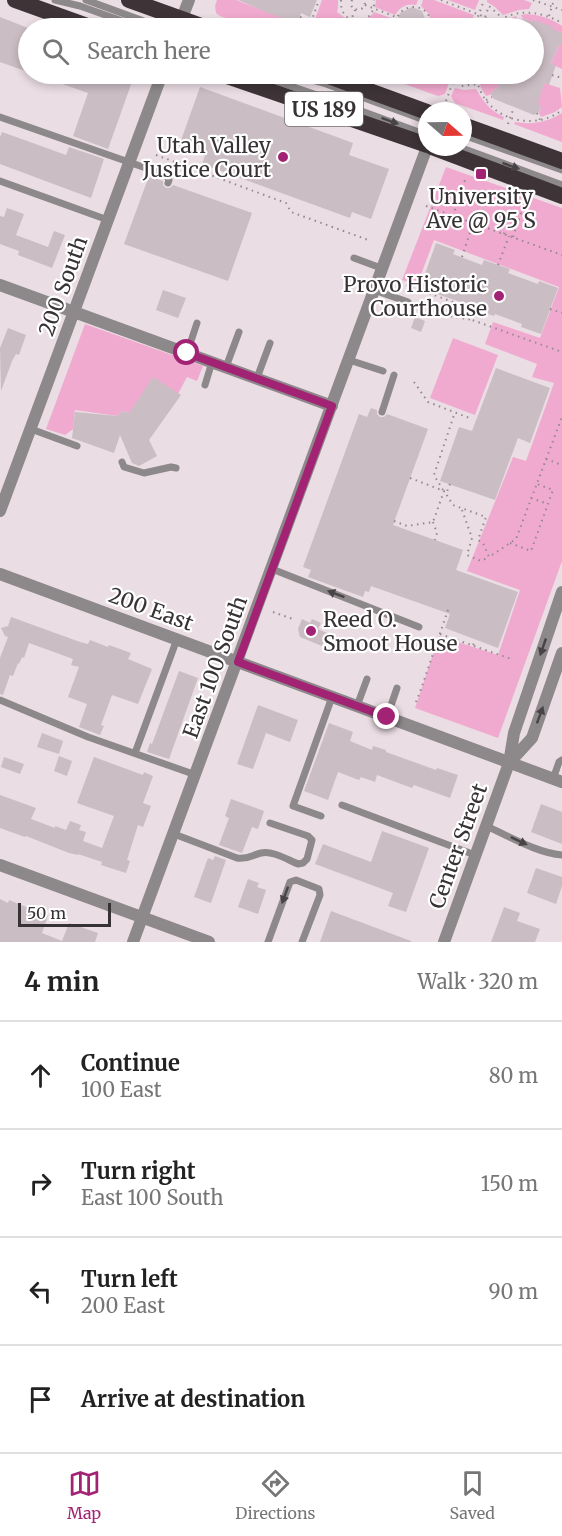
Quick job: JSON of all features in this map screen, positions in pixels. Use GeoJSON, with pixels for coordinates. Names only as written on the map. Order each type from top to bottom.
{"type":"FeatureCollection","features":[{"type":"Feature","properties":{"kind":"highway"},"geometry":{"type":"LineString","coordinates":[[15,0],[65,18]]}},
{"type":"Feature","properties":{"kind":"highway"},"geometry":{"type":"LineString","coordinates":[[129,0],[167,18]]}},
{"type":"Feature","properties":{"kind":"highway","name":"US 189"},"geometry":{"type":"LineString","coordinates":[[250,84],[418,143]]}},
{"type":"Feature","properties":{"kind":"highway","name":"US 189"},"geometry":{"type":"LineString","coordinates":[[350,84],[418,109]]}},
{"type":"Feature","properties":{"kind":"highway"},"geometry":{"type":"LineString","coordinates":[[472,128],[562,161]]}},
{"type":"Feature","properties":{"kind":"highway"},"geometry":{"type":"LineString","coordinates":[[456,156],[562,196]]}},
{"type":"Feature","properties":{"kind":"street"},"geometry":{"type":"LineString","coordinates":[[182,18],[189,0]]}},
{"type":"Feature","properties":{"kind":"street","name":"200 South"},"geometry":{"type":"LineString","coordinates":[[0,511],[158,84]]}},
{"type":"Feature","properties":{"kind":"street","name":"East 100 South"},"geometry":{"type":"LineString","coordinates":[[133,942],[423,156]]}},
{"type":"Feature","properties":{"kind":"street"},"geometry":{"type":"LineString","coordinates":[[0,285],[332,406]]}},
{"type":"Feature","properties":{"kind":"street","name":"200 East"},"geometry":{"type":"LineString","coordinates":[[0,574],[558,781]]}},
{"type":"Feature","properties":{"kind":"street","name":"Center Street"},"geometry":{"type":"LineString","coordinates":[[444,942],[509,763],[512,737],[562,592]]}},
{"type":"Feature","properties":{"kind":"street","name":"Center Street"},"geometry":{"type":"LineString","coordinates":[[509,763],[532,738],[562,653]]}},
{"type":"Feature","properties":{"kind":"street"},"geometry":{"type":"LineString","coordinates":[[0,865],[209,942]]}},
{"type":"Feature","properties":{"kind":"lane"},"geometry":{"type":"LineString","coordinates":[[55,0],[114,18]]}},
{"type":"Feature","properties":{"kind":"lane"},"geometry":{"type":"LineString","coordinates":[[86,0],[136,18]]}},
{"type":"Feature","properties":{"kind":"lane"},"geometry":{"type":"LineString","coordinates":[[285,84],[418,132]]}},
{"type":"Feature","properties":{"kind":"lane"},"geometry":{"type":"LineString","coordinates":[[326,84],[418,118]]}},
{"type":"Feature","properties":{"kind":"lane"},"geometry":{"type":"LineString","coordinates":[[0,117],[163,174],[167,176],[168,183]]}},
{"type":"Feature","properties":{"kind":"lane"},"geometry":{"type":"LineString","coordinates":[[472,138],[562,170]]}},
{"type":"Feature","properties":{"kind":"lane"},"geometry":{"type":"LineString","coordinates":[[472,152],[562,185]]}},
{"type":"Feature","properties":{"kind":"lane"},"geometry":{"type":"LineString","coordinates":[[0,181],[108,220]]}},
{"type":"Feature","properties":{"kind":"lane"},"geometry":{"type":"LineString","coordinates":[[354,258],[381,268]]}},
{"type":"Feature","properties":{"kind":"lane"},"geometry":{"type":"LineString","coordinates":[[374,290],[408,302]]}},
{"type":"Feature","properties":{"kind":"lane"},"geometry":{"type":"LineString","coordinates":[[187,353],[197,323]]}},
{"type":"Feature","properties":{"kind":"lane"},"geometry":{"type":"LineString","coordinates":[[226,367],[238,332]]}},
{"type":"Feature","properties":{"kind":"lane"},"geometry":{"type":"LineString","coordinates":[[257,378],[270,343]]}},
{"type":"Feature","properties":{"kind":"lane"},"geometry":{"type":"LineString","coordinates":[[349,360],[383,371]]}},
{"type":"Feature","properties":{"kind":"lane"},"geometry":{"type":"LineString","coordinates":[[205,385],[212,362]]}},
{"type":"Feature","properties":{"kind":"lane"},"geometry":{"type":"LineString","coordinates":[[382,412],[394,375]]}},
{"type":"Feature","properties":{"kind":"lane"},"geometry":{"type":"LineString","coordinates":[[31,429],[77,446]]}},
{"type":"Feature","properties":{"kind":"lane"},"geometry":{"type":"LineString","coordinates":[[122,462],[124,466],[144,474],[171,467],[176,468]]}},
{"type":"Feature","properties":{"kind":"lane"},"geometry":{"type":"LineString","coordinates":[[272,569],[419,627]]}},
{"type":"Feature","properties":{"kind":"lane"},"geometry":{"type":"LineString","coordinates":[[135,753],[177,639]]}},
{"type":"Feature","properties":{"kind":"lane"},"geometry":{"type":"LineString","coordinates":[[357,706],[367,679]]}},
{"type":"Feature","properties":{"kind":"lane"},"geometry":{"type":"LineString","coordinates":[[387,717],[397,688]]}},
{"type":"Feature","properties":{"kind":"lane"},"geometry":{"type":"LineString","coordinates":[[321,816],[293,806],[332,697]]}},
{"type":"Feature","properties":{"kind":"lane"},"geometry":{"type":"LineString","coordinates":[[0,700],[88,737],[196,775]]}},
{"type":"Feature","properties":{"kind":"lane"},"geometry":{"type":"LineString","coordinates":[[558,781],[562,760]]}},
{"type":"Feature","properties":{"kind":"lane"},"geometry":{"type":"LineString","coordinates":[[342,805],[476,855]]}},
{"type":"Feature","properties":{"kind":"lane"},"geometry":{"type":"LineString","coordinates":[[174,834],[237,858],[244,859],[260,853],[268,853],[298,864],[303,863],[307,859],[312,840],[308,836],[270,823]]}},
{"type":"Feature","properties":{"kind":"lane"},"geometry":{"type":"LineString","coordinates":[[486,826],[538,850],[553,855],[562,855]]}},
{"type":"Feature","properties":{"kind":"lane"},"geometry":{"type":"LineString","coordinates":[[268,942],[290,882],[296,880],[319,889],[320,895],[302,942]]}},
{"type":"Feature","properties":{"kind":"path"},"geometry":{"type":"LineString","coordinates":[[313,18],[320,0]]}},
{"type":"Feature","properties":{"kind":"path"},"geometry":{"type":"LineString","coordinates":[[341,0],[343,13],[349,18]]}},
{"type":"Feature","properties":{"kind":"path"},"geometry":{"type":"LineString","coordinates":[[351,0],[351,5],[355,10]]}},
{"type":"Feature","properties":{"kind":"path"},"geometry":{"type":"LineString","coordinates":[[355,10],[361,10],[365,5],[364,0]]}},
{"type":"Feature","properties":{"kind":"path"},"geometry":{"type":"LineString","coordinates":[[367,18],[374,8],[374,0]]}},
{"type":"Feature","properties":{"kind":"path"},"geometry":{"type":"LineString","coordinates":[[441,0],[485,17],[489,6],[500,16]]}},
{"type":"Feature","properties":{"kind":"path"},"geometry":{"type":"LineString","coordinates":[[478,18],[484,0]]}},
{"type":"Feature","properties":{"kind":"path"},"geometry":{"type":"LineString","coordinates":[[533,0],[562,10]]}},
{"type":"Feature","properties":{"kind":"path"},"geometry":{"type":"LineString","coordinates":[[549,16],[554,0]]}},
{"type":"Feature","properties":{"kind":"path"},"geometry":{"type":"LineString","coordinates":[[365,5],[396,17],[404,8],[416,6],[426,12],[429,18]]}},
{"type":"Feature","properties":{"kind":"path"},"geometry":{"type":"LineString","coordinates":[[352,18],[355,10]]}},
{"type":"Feature","properties":{"kind":"path"},"geometry":{"type":"LineString","coordinates":[[504,18],[518,13],[534,12],[562,23]]}},
{"type":"Feature","properties":{"kind":"path"},"geometry":{"type":"LineString","coordinates":[[518,13],[519,18]]}},
{"type":"Feature","properties":{"kind":"path"},"geometry":{"type":"LineString","coordinates":[[552,75],[562,78]]}},
{"type":"Feature","properties":{"kind":"path"},"geometry":{"type":"LineString","coordinates":[[446,101],[452,84]]}},
{"type":"Feature","properties":{"kind":"path"},"geometry":{"type":"LineString","coordinates":[[461,84],[461,86],[478,84],[486,100],[500,114],[529,122],[548,118],[562,110]]}},
{"type":"Feature","properties":{"kind":"path"},"geometry":{"type":"LineString","coordinates":[[486,100],[492,97]]}},
{"type":"Feature","properties":{"kind":"path"},"geometry":{"type":"LineString","coordinates":[[508,124],[514,107]]}},
{"type":"Feature","properties":{"kind":"path"},"geometry":{"type":"LineString","coordinates":[[537,113],[540,120]]}},
{"type":"Feature","properties":{"kind":"path"},"geometry":{"type":"LineString","coordinates":[[156,155],[286,203],[291,212],[371,241]]}},
{"type":"Feature","properties":{"kind":"path"},"geometry":{"type":"LineString","coordinates":[[453,216],[465,180]]}},
{"type":"Feature","properties":{"kind":"path"},"geometry":{"type":"LineString","coordinates":[[504,234],[516,198]]}},
{"type":"Feature","properties":{"kind":"path"},"geometry":{"type":"LineString","coordinates":[[513,237],[525,201]]}},
{"type":"Feature","properties":{"kind":"path"},"geometry":{"type":"LineString","coordinates":[[426,206],[562,255]]}},
{"type":"Feature","properties":{"kind":"path"},"geometry":{"type":"LineString","coordinates":[[462,257],[473,223]]}},
{"type":"Feature","properties":{"kind":"path"},"geometry":{"type":"LineString","coordinates":[[498,265],[508,236]]}},
{"type":"Feature","properties":{"kind":"path"},"geometry":{"type":"LineString","coordinates":[[400,283],[475,310],[472,320]]}},
{"type":"Feature","properties":{"kind":"path"},"geometry":{"type":"LineString","coordinates":[[550,309],[562,313]]}},
{"type":"Feature","properties":{"kind":"path"},"geometry":{"type":"LineString","coordinates":[[438,314],[472,320],[562,352]]}},
{"type":"Feature","properties":{"kind":"path"},"geometry":{"type":"LineString","coordinates":[[414,382],[428,402],[472,418]]}},
{"type":"Feature","properties":{"kind":"path"},"geometry":{"type":"LineString","coordinates":[[455,412],[434,475],[453,505],[486,517],[478,540],[483,543],[489,557]]}},
{"type":"Feature","properties":{"kind":"path"},"geometry":{"type":"LineString","coordinates":[[461,508],[472,538],[467,555],[481,561],[516,539],[562,417]]}},
{"type":"Feature","properties":{"kind":"path"},"geometry":{"type":"LineString","coordinates":[[546,459],[562,465]]}},
{"type":"Feature","properties":{"kind":"path"},"geometry":{"type":"LineString","coordinates":[[410,478],[445,493]]}},
{"type":"Feature","properties":{"kind":"path"},"geometry":{"type":"LineString","coordinates":[[435,540],[437,533],[433,522],[450,484]]}},
{"type":"Feature","properties":{"kind":"path"},"geometry":{"type":"LineString","coordinates":[[508,543],[531,551],[553,489],[537,484]]}},
{"type":"Feature","properties":{"kind":"path"},"geometry":{"type":"LineString","coordinates":[[531,498],[548,504]]}},
{"type":"Feature","properties":{"kind":"path"},"geometry":{"type":"LineString","coordinates":[[394,521],[407,526],[433,522]]}},
{"type":"Feature","properties":{"kind":"path"},"geometry":{"type":"LineString","coordinates":[[416,702],[449,607]]}},
{"type":"Feature","properties":{"kind":"path"},"geometry":{"type":"LineString","coordinates":[[273,612],[293,619]]}},
{"type":"Feature","properties":{"kind":"path"},"geometry":{"type":"LineString","coordinates":[[440,634],[511,658]]}},
{"type":"Feature","properties":{"kind":"path"},"geometry":{"type":"LineString","coordinates":[[473,645],[476,639]]}},
{"type":"Feature","properties":{"kind":"shaded area"},"geometry":{"type":"Polygon","coordinates":[[[217,0],[236,0],[264,11],[292,18],[226,18],[216,13],[217,0]]]}},
{"type":"Feature","properties":{"kind":"shaded area"},"geometry":{"type":"Polygon","coordinates":[[[322,0],[338,0],[337,12],[345,18],[315,18],[322,0]]]}},
{"type":"Feature","properties":{"kind":"shaded area"},"geometry":{"type":"Polygon","coordinates":[[[376,0],[418,0],[416,5],[404,6],[395,15],[375,7],[376,0]]]}},
{"type":"Feature","properties":{"kind":"shaded area"},"geometry":{"type":"Polygon","coordinates":[[[423,0],[434,0],[474,15],[473,18],[430,18],[421,6],[423,0]]]}},
{"type":"Feature","properties":{"kind":"shaded area"},"geometry":{"type":"Polygon","coordinates":[[[448,0],[479,0],[475,10],[448,0]]]}},
{"type":"Feature","properties":{"kind":"shaded area"},"geometry":{"type":"Polygon","coordinates":[[[487,0],[524,0],[532,3],[529,9],[503,15],[487,0]]]}},
{"type":"Feature","properties":{"kind":"shaded area"},"geometry":{"type":"Polygon","coordinates":[[[374,12],[391,18],[368,18],[374,12]]]}},
{"type":"Feature","properties":{"kind":"shaded area"},"geometry":{"type":"Polygon","coordinates":[[[521,15],[541,16],[554,21],[562,26],[562,33],[544,29],[544,18],[522,18],[521,15]]]}},
{"type":"Feature","properties":{"kind":"shaded area"},"geometry":{"type":"Polygon","coordinates":[[[559,44],[562,44],[562,69],[551,64],[559,44]]]}},
{"type":"Feature","properties":{"kind":"shaded area"},"geometry":{"type":"Polygon","coordinates":[[[544,83],[560,88],[562,107],[555,112],[541,117],[539,113],[541,108],[537,103],[544,83]]]}},
{"type":"Feature","properties":{"kind":"shaded area"},"geometry":{"type":"Polygon","coordinates":[[[404,84],[449,84],[445,94],[438,96],[404,84]]]}},
{"type":"Feature","properties":{"kind":"shaded area"},"geometry":{"type":"Polygon","coordinates":[[[480,84],[499,84],[492,94],[486,96],[480,84]]]}},
{"type":"Feature","properties":{"kind":"shaded area"},"geometry":{"type":"Polygon","coordinates":[[[455,88],[476,89],[487,105],[504,117],[503,120],[472,109],[472,102],[454,102],[451,96],[455,88]]]}},
{"type":"Feature","properties":{"kind":"shaded area"},"geometry":{"type":"Polygon","coordinates":[[[562,113],[562,142],[514,124],[515,122],[540,122],[562,113]]]}},
{"type":"Feature","properties":{"kind":"shaded area"},"geometry":{"type":"Polygon","coordinates":[[[446,167],[562,208],[562,561],[498,738],[415,708],[439,636],[498,655],[520,590],[467,571],[513,457],[526,461],[554,383],[532,377],[537,364],[485,344],[493,322],[540,338],[559,287],[434,240],[417,285],[402,280],[446,167]]]}},
{"type":"Feature","properties":{"kind":"shaded area"},"geometry":{"type":"Polygon","coordinates":[[[85,324],[203,366],[197,381],[187,377],[178,394],[129,413],[124,411],[118,416],[75,410],[73,429],[65,435],[46,429],[85,324]]]}},
{"type":"Feature","properties":{"kind":"shaded area"},"geometry":{"type":"Polygon","coordinates":[[[453,338],[498,355],[475,415],[430,398],[453,338]]]}},
{"type":"Feature","properties":{"kind":"building"},"geometry":{"type":"Polygon","coordinates":[[[238,0],[317,0],[310,17],[301,13],[300,18],[283,18],[238,0]]]}},
{"type":"Feature","properties":{"kind":"building"},"geometry":{"type":"Polygon","coordinates":[[[412,7],[422,11],[425,18],[398,18],[400,13],[412,7]]]}},
{"type":"Feature","properties":{"kind":"building"},"geometry":{"type":"Polygon","coordinates":[[[0,17],[18,24],[18,68],[0,62],[0,17]]]}},
{"type":"Feature","properties":{"kind":"building"},"geometry":{"type":"Polygon","coordinates":[[[544,24],[562,33],[562,44],[558,46],[551,64],[556,65],[549,85],[544,83],[544,24]]]}},
{"type":"Feature","properties":{"kind":"building"},"geometry":{"type":"Polygon","coordinates":[[[62,84],[131,84],[108,149],[73,136],[88,93],[62,84]]]}},
{"type":"Feature","properties":{"kind":"building"},"geometry":{"type":"Polygon","coordinates":[[[499,84],[544,84],[538,102],[541,108],[539,112],[534,115],[494,99],[491,95],[499,84]]]}},
{"type":"Feature","properties":{"kind":"building"},"geometry":{"type":"Polygon","coordinates":[[[200,87],[353,143],[349,155],[389,169],[371,219],[352,212],[350,218],[202,164],[205,156],[179,146],[200,87]]]}},
{"type":"Feature","properties":{"kind":"building"},"geometry":{"type":"Polygon","coordinates":[[[2,132],[66,155],[69,147],[104,159],[91,198],[0,164],[2,132]]]}},
{"type":"Feature","properties":{"kind":"building"},"geometry":{"type":"Polygon","coordinates":[[[149,176],[163,181],[166,188],[173,185],[252,213],[228,281],[124,244],[149,176]]]}},
{"type":"Feature","properties":{"kind":"building"},"geometry":{"type":"Polygon","coordinates":[[[7,208],[24,214],[16,235],[48,247],[54,231],[65,235],[52,268],[18,255],[19,251],[0,244],[0,216],[4,217],[7,208]]]}},
{"type":"Feature","properties":{"kind":"building","name":"Provo Historic Courthouse"},"geometry":{"type":"Polygon","coordinates":[[[436,243],[455,250],[453,254],[482,265],[484,260],[510,269],[508,273],[538,284],[539,281],[558,288],[541,334],[521,327],[522,324],[465,306],[466,304],[420,288],[436,243]]]}},
{"type":"Feature","properties":{"kind":"building"},"geometry":{"type":"Polygon","coordinates":[[[163,290],[186,298],[178,318],[156,310],[163,290]]]}},
{"type":"Feature","properties":{"kind":"building"},"geometry":{"type":"Polygon","coordinates":[[[415,317],[425,321],[421,332],[411,328],[415,317]]]}},
{"type":"Feature","properties":{"kind":"building"},"geometry":{"type":"Polygon","coordinates":[[[8,328],[26,335],[19,355],[16,354],[12,361],[1,391],[0,348],[8,328]]]}},
{"type":"Feature","properties":{"kind":"building"},"geometry":{"type":"Polygon","coordinates":[[[496,368],[550,388],[530,443],[518,438],[495,500],[440,481],[459,427],[472,431],[496,368]]]}},
{"type":"Feature","properties":{"kind":"building"},"geometry":{"type":"Polygon","coordinates":[[[153,377],[181,395],[149,440],[157,456],[139,466],[132,463],[120,435],[114,453],[72,438],[75,412],[118,416],[124,411],[129,413],[153,377]]]}},
{"type":"Feature","properties":{"kind":"building"},"geometry":{"type":"Polygon","coordinates":[[[371,408],[377,410],[380,417],[387,414],[428,429],[393,525],[463,550],[456,570],[518,592],[498,648],[445,628],[450,614],[371,586],[369,592],[365,591],[363,597],[308,577],[311,570],[303,567],[359,414],[367,417],[371,408]]]}},
{"type":"Feature","properties":{"kind":"building"},"geometry":{"type":"Polygon","coordinates":[[[11,617],[80,642],[88,644],[90,640],[131,653],[128,659],[152,669],[138,704],[112,695],[101,725],[104,726],[100,735],[79,727],[87,704],[68,697],[79,667],[71,665],[73,659],[29,643],[24,658],[22,657],[18,663],[13,676],[10,675],[3,695],[0,694],[0,658],[8,637],[1,628],[8,626],[11,617]]]}},
{"type":"Feature","properties":{"kind":"building","name":"Reed O. Smoot House"},"geometry":{"type":"Polygon","coordinates":[[[302,619],[310,623],[312,619],[321,623],[318,629],[327,633],[322,646],[300,637],[298,629],[302,619]]]}},
{"type":"Feature","properties":{"kind":"building"},"geometry":{"type":"Polygon","coordinates":[[[179,671],[198,678],[169,759],[147,752],[179,671]]]}},
{"type":"Feature","properties":{"kind":"building"},"geometry":{"type":"Polygon","coordinates":[[[258,705],[298,720],[290,742],[266,733],[253,769],[237,764],[258,705]]]}},
{"type":"Feature","properties":{"kind":"building"},"geometry":{"type":"Polygon","coordinates":[[[329,723],[353,732],[350,741],[372,750],[373,746],[436,770],[437,768],[458,775],[450,798],[414,785],[412,788],[377,775],[375,782],[361,777],[359,780],[338,772],[328,800],[304,791],[329,723]]]}},
{"type":"Feature","properties":{"kind":"building"},"geometry":{"type":"Polygon","coordinates":[[[42,733],[63,741],[59,754],[37,747],[42,733]]]}},
{"type":"Feature","properties":{"kind":"building"},"geometry":{"type":"Polygon","coordinates":[[[59,756],[72,761],[67,776],[54,771],[59,756]]]}},
{"type":"Feature","properties":{"kind":"building"},"geometry":{"type":"Polygon","coordinates":[[[4,757],[24,764],[20,774],[1,767],[4,757]]]}},
{"type":"Feature","properties":{"kind":"building"},"geometry":{"type":"Polygon","coordinates":[[[94,757],[143,775],[144,772],[153,776],[143,803],[151,806],[143,827],[138,825],[127,860],[130,861],[126,873],[101,865],[102,862],[69,853],[0,828],[0,795],[36,808],[31,819],[55,828],[55,826],[66,830],[70,821],[81,825],[79,830],[86,832],[83,841],[102,848],[114,816],[77,803],[94,757]]]}},
{"type":"Feature","properties":{"kind":"building"},"geometry":{"type":"Polygon","coordinates":[[[231,799],[264,811],[258,829],[252,827],[242,853],[219,845],[229,818],[225,816],[231,799]]]}},
{"type":"Feature","properties":{"kind":"building"},"geometry":{"type":"Polygon","coordinates":[[[541,804],[562,812],[562,844],[531,832],[541,804]]]}},
{"type":"Feature","properties":{"kind":"building"},"geometry":{"type":"Polygon","coordinates":[[[382,831],[429,848],[406,912],[388,906],[393,893],[315,864],[323,844],[371,862],[382,831]]]}},
{"type":"Feature","properties":{"kind":"building"},"geometry":{"type":"Polygon","coordinates":[[[215,856],[226,860],[211,903],[194,897],[208,858],[213,860],[215,856]]]}},
{"type":"Feature","properties":{"kind":"building"},"geometry":{"type":"Polygon","coordinates":[[[536,868],[562,877],[562,886],[556,904],[527,893],[536,868]]]}},
{"type":"Feature","properties":{"kind":"building"},"geometry":{"type":"Polygon","coordinates":[[[248,879],[259,883],[257,887],[266,890],[258,914],[238,907],[248,879]]]}},
{"type":"Feature","properties":{"kind":"building"},"geometry":{"type":"Polygon","coordinates":[[[0,899],[8,903],[9,900],[48,916],[42,933],[62,941],[69,923],[98,933],[95,942],[0,942],[0,899]]]}},
{"type":"Feature","properties":{"kind":"building"},"geometry":{"type":"Polygon","coordinates":[[[504,907],[520,913],[517,921],[540,929],[535,942],[491,942],[504,907]]]}},
{"type":"Feature","properties":{"kind":"building"},"geometry":{"type":"Polygon","coordinates":[[[331,911],[411,941],[411,942],[320,942],[331,911]]]}},
{"type":"Feature","properties":{"kind":"place","name":"Utah Valley Justice Court"},"geometry":{"type":"Point","coordinates":[283,157]}},
{"type":"Feature","properties":{"kind":"place","name":"University Ave @ 95 S"},"geometry":{"type":"Point","coordinates":[481,174]}},
{"type":"Feature","properties":{"kind":"place","name":"Provo Historic Courthouse"},"geometry":{"type":"Point","coordinates":[499,296]}},
{"type":"Feature","properties":{"kind":"place","name":"Reed O. Smoot House"},"geometry":{"type":"Point","coordinates":[311,631]}},
{"type":"Feature","properties":{"kind":"route"},"geometry":{"type":"LineString","coordinates":[[187,353],[332,406],[238,662],[387,717]]}}]}
